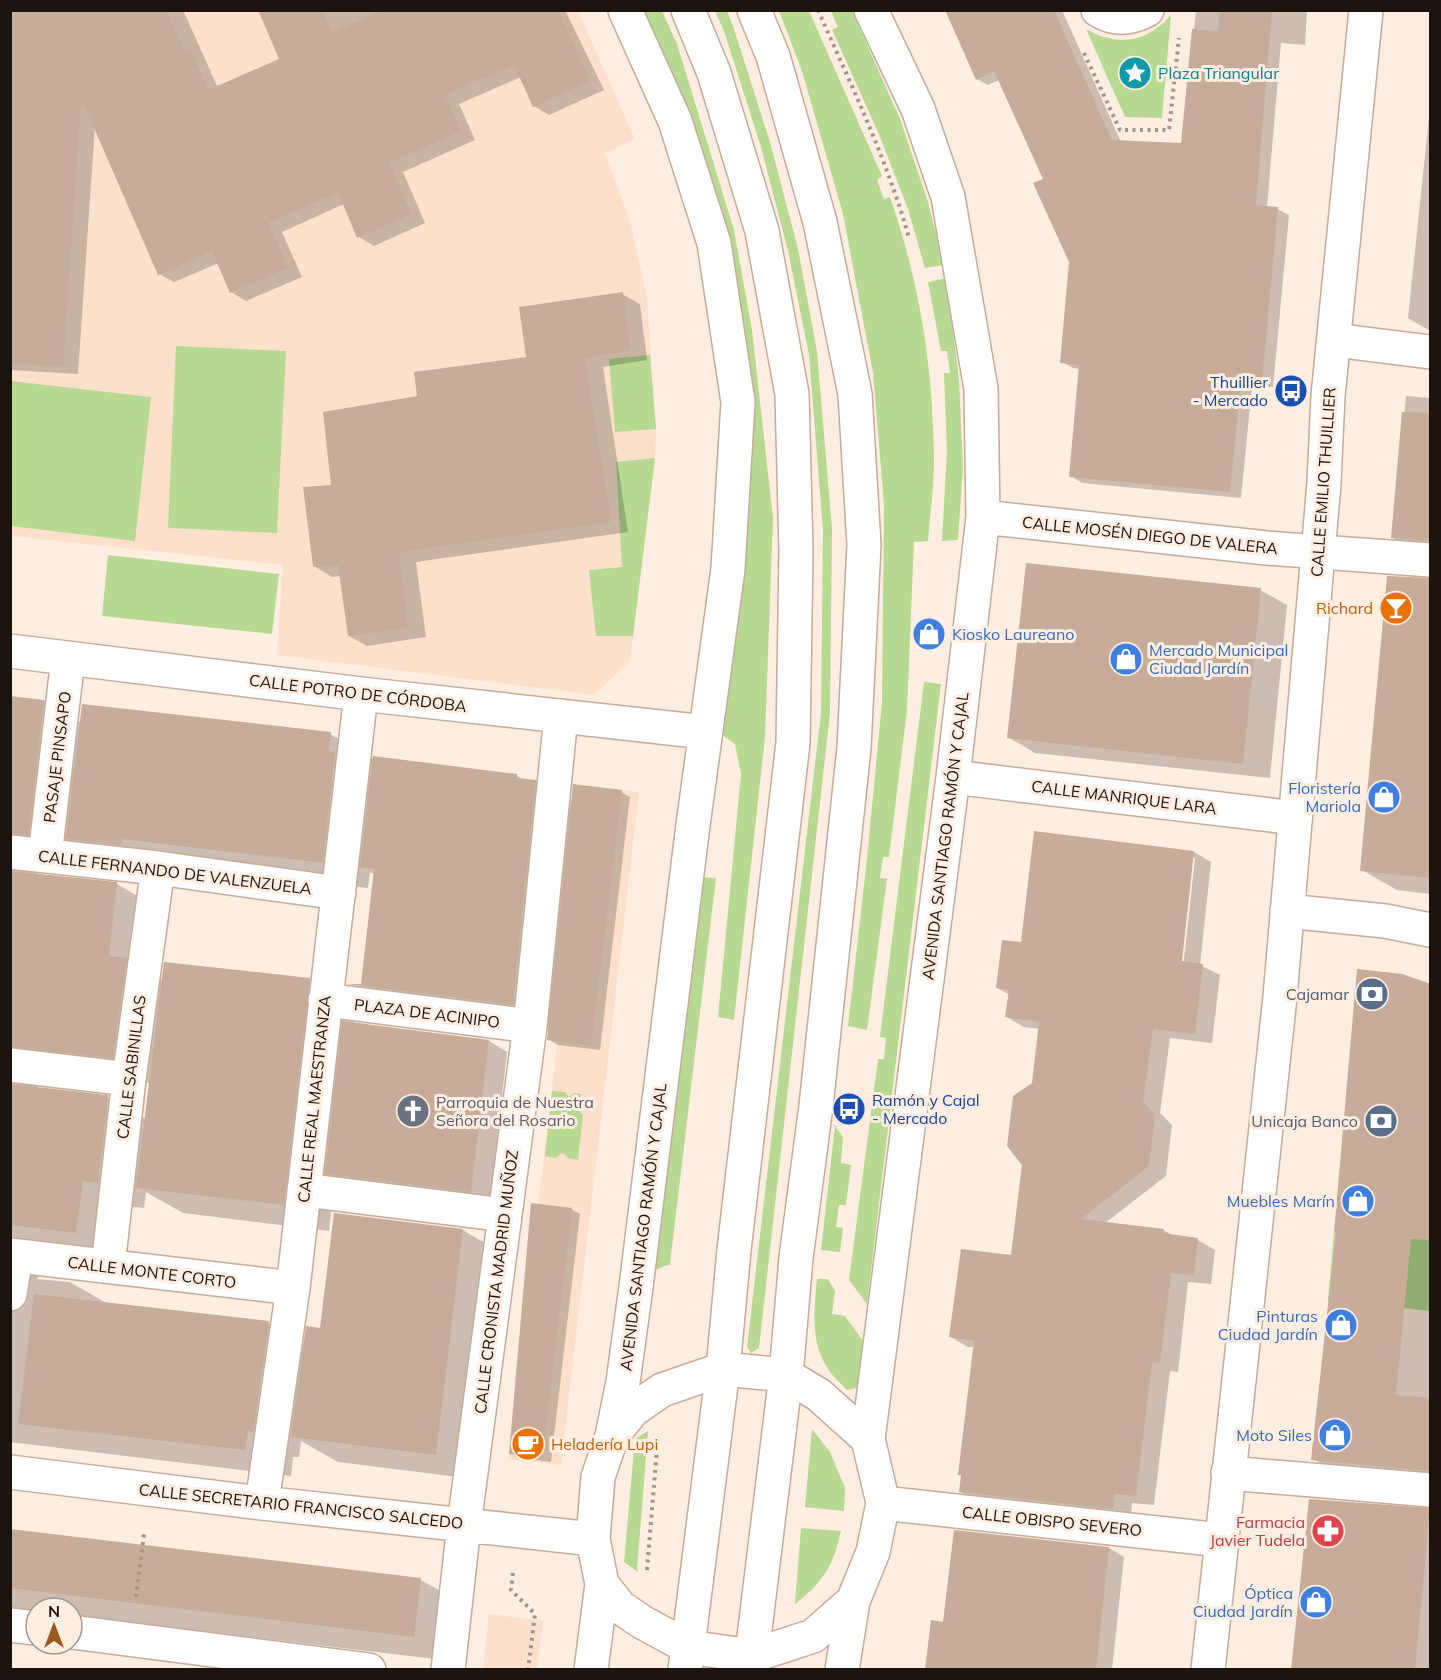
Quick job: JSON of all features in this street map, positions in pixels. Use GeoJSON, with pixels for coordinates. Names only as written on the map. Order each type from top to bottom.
{"type":"FeatureCollection","features":[{"type":"Feature","properties":{"kind":"street","name":"AVENIDA SANTIAGO RAMÓN Y CAJAL"},"geometry":{"type":"LineString","coordinates":[[591,1670],[602,1584],[592,1539],[598,1477],[612,1436],[623,1382],[636,1287],[705,732],[728,569],[738,402],[714,243],[675,121],[626,10]]}},
{"type":"Feature","properties":{"kind":"street"},"geometry":{"type":"LineString","coordinates":[[687,1658],[723,1369],[734,1250],[793,743],[796,551],[792,394],[762,231],[714,73],[688,10]]}},
{"type":"Feature","properties":{"kind":"street"},"geometry":{"type":"LineString","coordinates":[[751,1663],[786,1375],[796,1258],[816,1106],[854,748],[864,545],[855,394],[822,233],[773,56],[754,10]]}},
{"type":"Feature","properties":{"kind":"street","name":"AVENIDA SANTIAGO RAMÓN Y CAJAL"},"geometry":{"type":"LineString","coordinates":[[842,1670],[853,1601],[873,1552],[883,1503],[868,1439],[953,777],[983,517],[981,389],[948,197],[918,109],[871,10]]}},
{"type":"Feature","properties":{"kind":"street"},"geometry":{"type":"LineString","coordinates":[[1098,10],[1109,18],[1131,18],[1148,10]]}},
{"type":"Feature","properties":{"kind":"street","name":"CALLE EMILIO THUILLIER"},"geometry":{"type":"LineString","coordinates":[[1208,1670],[1287,911],[1334,340],[1366,10]]}},
{"type":"Feature","properties":{"kind":"street"},"geometry":{"type":"LineString","coordinates":[[1334,340],[1431,352]]}},
{"type":"Feature","properties":{"kind":"street","name":"CALLE MOSÉN DIEGO DE VALERA"},"geometry":{"type":"LineString","coordinates":[[983,517],[1255,547],[1431,560]]}},
{"type":"Feature","properties":{"kind":"street","name":"CALLE POTRO DE CÓRDOBA"},"geometry":{"type":"LineString","coordinates":[[10,651],[361,694],[705,732]]}},
{"type":"Feature","properties":{"kind":"street","name":"PASAJE PINSAPO"},"geometry":{"type":"LineString","coordinates":[[45,856],[68,658]]}},
{"type":"Feature","properties":{"kind":"street","name":"CALLE REAL MAESTRANZA"},"geometry":{"type":"LineString","coordinates":[[262,1503],[293,1288],[361,694]]}},
{"type":"Feature","properties":{"kind":"street","name":"CALLE CRONISTA MADRID MUÑOZ"},"geometry":{"type":"LineString","coordinates":[[448,1670],[464,1525],[530,1026],[561,716]]}},
{"type":"Feature","properties":{"kind":"street","name":"CALLE MANRIQUE LARA"},"geometry":{"type":"LineString","coordinates":[[953,777],[1295,818]]}},
{"type":"Feature","properties":{"kind":"street","name":"CALLE FERNANDO DE VALENZUELA"},"geometry":{"type":"LineString","coordinates":[[10,852],[158,868],[339,893]]}},
{"type":"Feature","properties":{"kind":"street","name":"CALLE SABINILLAS"},"geometry":{"type":"LineString","coordinates":[[108,1266],[129,1079],[158,868]]}},
{"type":"Feature","properties":{"kind":"street"},"geometry":{"type":"LineString","coordinates":[[1287,911],[1385,921],[1431,930]]}},
{"type":"Feature","properties":{"kind":"street","name":"PLAZA DE ACINIPO"},"geometry":{"type":"LineString","coordinates":[[325,1000],[530,1026]]}},
{"type":"Feature","properties":{"kind":"street"},"geometry":{"type":"LineString","coordinates":[[10,1065],[129,1079]]}},
{"type":"Feature","properties":{"kind":"street"},"geometry":{"type":"LineString","coordinates":[[304,1190],[505,1215]]}},
{"type":"Feature","properties":{"kind":"street"},"geometry":{"type":"LineString","coordinates":[[10,1294],[13,1256]]}},
{"type":"Feature","properties":{"kind":"street","name":"CALLE MONTE CORTO"},"geometry":{"type":"LineString","coordinates":[[13,1256],[293,1288]]}},
{"type":"Feature","properties":{"kind":"street"},"geometry":{"type":"LineString","coordinates":[[612,1436],[633,1410],[662,1390],[723,1369],[786,1375],[819,1395],[868,1439]]}},
{"type":"Feature","properties":{"kind":"street","name":"CALLE SECRETARIO FRANCISCO SALCEDO"},"geometry":{"type":"LineString","coordinates":[[10,1472],[262,1503],[592,1539]]}},
{"type":"Feature","properties":{"kind":"street"},"geometry":{"type":"LineString","coordinates":[[1228,1473],[1431,1490]]}},
{"type":"Feature","properties":{"kind":"street","name":"CALLE OBISPO SEVERO"},"geometry":{"type":"LineString","coordinates":[[883,1503],[1221,1539]]}},
{"type":"Feature","properties":{"kind":"street"},"geometry":{"type":"LineString","coordinates":[[602,1584],[620,1607],[687,1658],[751,1663],[813,1636],[853,1601]]}},
{"type":"Feature","properties":{"kind":"street"},"geometry":{"type":"LineString","coordinates":[[84,1634],[369,1670]]}},
{"type":"Feature","properties":{"kind":"path"},"geometry":{"type":"LineString","coordinates":[[818,10],[876,143],[900,207],[912,248]]}},
{"type":"Feature","properties":{"kind":"path"},"geometry":{"type":"LineString","coordinates":[[1080,44],[1120,130],[1170,130],[1180,34]]}},
{"type":"Feature","properties":{"kind":"path"},"geometry":{"type":"LineString","coordinates":[[514,1566],[511,1590],[535,1614],[528,1670]]}},
{"type":"Feature","properties":{"kind":"shaded area"},"geometry":{"type":"Polygon","coordinates":[[[11,11],[578,11],[635,139],[605,153],[630,221],[647,297],[656,429],[655,458],[630,661],[594,695],[277,655],[283,565],[11,536],[11,11]]]}},
{"type":"Feature","properties":{"kind":"shaded area"},"geometry":{"type":"Polygon","coordinates":[[[622,790],[639,792],[561,1465],[508,1459],[574,903],[622,790]]]}},
{"type":"Feature","properties":{"kind":"shaded area"},"geometry":{"type":"Polygon","coordinates":[[[489,1614],[543,1621],[537,1669],[483,1669],[489,1614]]]}},
{"type":"Feature","properties":{"kind":"green space"},"geometry":{"type":"Polygon","coordinates":[[[635,11],[662,11],[677,44],[734,230],[752,330],[773,518],[765,737],[734,1020],[718,1017],[741,774],[735,744],[718,732],[747,405],[635,11]]]}},
{"type":"Feature","properties":{"kind":"green space"},"geometry":{"type":"Polygon","coordinates":[[[715,11],[727,11],[733,26],[770,142],[798,249],[817,351],[832,529],[830,713],[759,1348],[751,1353],[747,1347],[821,713],[823,531],[809,355],[788,251],[761,147],[724,31],[715,11]]]}},
{"type":"Feature","properties":{"kind":"green space"},"geometry":{"type":"Polygon","coordinates":[[[779,11],[809,11],[882,176],[877,180],[884,199],[890,197],[917,294],[931,391],[934,469],[928,541],[914,542],[907,710],[889,857],[883,857],[880,878],[887,879],[867,1030],[848,1026],[882,702],[884,504],[873,373],[843,214],[802,71],[779,11]]]}},
{"type":"Feature","properties":{"kind":"green space"},"geometry":{"type":"Polygon","coordinates":[[[831,11],[852,11],[900,119],[928,202],[944,265],[925,268],[908,209],[878,132],[832,30],[838,27],[831,11]]]}},
{"type":"Feature","properties":{"kind":"green space"},"geometry":{"type":"Polygon","coordinates":[[[1171,15],[1162,118],[1125,117],[1086,29],[1109,38],[1131,39],[1152,32],[1171,15]]]}},
{"type":"Feature","properties":{"kind":"green space"},"geometry":{"type":"Polygon","coordinates":[[[946,278],[959,379],[963,467],[958,540],[942,541],[947,451],[944,373],[950,373],[947,351],[941,351],[928,282],[946,278]]]}},
{"type":"Feature","properties":{"kind":"green space"},"geometry":{"type":"Polygon","coordinates":[[[176,346],[286,351],[277,533],[168,528],[176,346]]]}},
{"type":"Feature","properties":{"kind":"green space"},"geometry":{"type":"Polygon","coordinates":[[[650,355],[656,429],[615,432],[609,359],[650,355]]]}},
{"type":"Feature","properties":{"kind":"green space"},"geometry":{"type":"Polygon","coordinates":[[[11,381],[151,397],[135,541],[11,526],[11,381]]]}},
{"type":"Feature","properties":{"kind":"green space"},"geometry":{"type":"Polygon","coordinates":[[[655,458],[633,636],[596,636],[589,570],[622,567],[616,462],[655,458]]]}},
{"type":"Feature","properties":{"kind":"green space"},"geometry":{"type":"Polygon","coordinates":[[[108,555],[279,574],[272,634],[102,616],[108,555]]]}},
{"type":"Feature","properties":{"kind":"green space"},"geometry":{"type":"Polygon","coordinates":[[[924,682],[941,684],[867,1304],[849,1280],[878,1059],[884,1059],[886,1038],[880,1037],[924,682]]]}},
{"type":"Feature","properties":{"kind":"green space"},"geometry":{"type":"Polygon","coordinates":[[[699,877],[716,878],[670,1264],[653,1271],[699,877]]]}},
{"type":"Feature","properties":{"kind":"green space"},"geometry":{"type":"Polygon","coordinates":[[[552,1091],[565,1092],[569,1097],[574,1093],[581,1094],[580,1113],[583,1114],[578,1160],[567,1158],[561,1153],[556,1158],[545,1156],[552,1091]]]}},
{"type":"Feature","properties":{"kind":"green space"},"geometry":{"type":"Polygon","coordinates":[[[835,1126],[843,1137],[841,1163],[851,1165],[846,1205],[839,1205],[836,1227],[843,1228],[840,1252],[821,1250],[835,1126]]]}},
{"type":"Feature","properties":{"kind":"green space"},"geometry":{"type":"Polygon","coordinates":[[[1334,1232],[1430,1240],[1430,1311],[1328,1300],[1334,1232]]]}},
{"type":"Feature","properties":{"kind":"green space"},"geometry":{"type":"Polygon","coordinates":[[[817,1279],[828,1279],[835,1291],[832,1314],[845,1316],[863,1341],[856,1388],[847,1390],[828,1369],[818,1347],[815,1325],[817,1279]]]}},
{"type":"Feature","properties":{"kind":"green space"},"geometry":{"type":"Polygon","coordinates":[[[812,1429],[830,1452],[845,1488],[844,1511],[805,1507],[812,1429]]]}},
{"type":"Feature","properties":{"kind":"green space"},"geometry":{"type":"Polygon","coordinates":[[[648,1431],[638,1572],[624,1562],[635,1439],[648,1431]]]}},
{"type":"Feature","properties":{"kind":"green space"},"geometry":{"type":"Polygon","coordinates":[[[801,1528],[841,1531],[830,1564],[820,1581],[795,1604],[801,1528]]]}},
{"type":"Feature","properties":{"kind":"building"},"geometry":{"type":"Polygon","coordinates":[[[10,10],[166,10],[185,52],[190,49],[208,90],[279,59],[258,10],[322,10],[332,33],[383,10],[558,10],[590,81],[533,107],[514,65],[445,95],[461,131],[389,163],[411,214],[357,238],[338,192],[268,223],[288,268],[230,293],[212,251],[158,275],[81,98],[63,367],[10,363],[10,10]]]}},
{"type":"Feature","properties":{"kind":"building"},"geometry":{"type":"Polygon","coordinates":[[[945,10],[1054,10],[1112,140],[1181,143],[1192,29],[1218,31],[1220,10],[1272,10],[1256,205],[1278,207],[1262,382],[1241,380],[1230,492],[1069,477],[1079,365],[1060,363],[1069,262],[1033,183],[1043,179],[994,71],[976,80],[945,10]]]}},
{"type":"Feature","properties":{"kind":"building"},"geometry":{"type":"Polygon","coordinates":[[[623,292],[630,350],[585,358],[611,522],[399,552],[408,628],[348,636],[338,565],[313,567],[303,487],[331,485],[323,412],[417,396],[414,372],[526,357],[519,307],[623,292]]]}},
{"type":"Feature","properties":{"kind":"building"},"geometry":{"type":"Polygon","coordinates":[[[1402,412],[1431,413],[1431,541],[1391,538],[1402,412]]]}},
{"type":"Feature","properties":{"kind":"building","name":"Mercado Municipal Ciudad Jardín"},"geometry":{"type":"Polygon","coordinates":[[[1026,563],[1261,588],[1243,764],[1007,738],[1026,563]]]}},
{"type":"Feature","properties":{"kind":"building"},"geometry":{"type":"Polygon","coordinates":[[[1387,576],[1431,578],[1431,878],[1360,871],[1387,576]]]}},
{"type":"Feature","properties":{"kind":"building"},"geometry":{"type":"Polygon","coordinates":[[[10,696],[44,700],[29,835],[10,834],[10,696]]]}},
{"type":"Feature","properties":{"kind":"building"},"geometry":{"type":"Polygon","coordinates":[[[82,704],[331,732],[329,751],[335,752],[323,863],[122,839],[121,845],[66,839],[82,704]]]}},
{"type":"Feature","properties":{"kind":"building"},"geometry":{"type":"Polygon","coordinates":[[[373,756],[517,774],[517,778],[536,780],[513,1005],[347,984],[361,984],[374,869],[360,867],[373,756]]]}},
{"type":"Feature","properties":{"kind":"building"},"geometry":{"type":"Polygon","coordinates":[[[573,784],[622,790],[591,1046],[547,1040],[573,784]]]}},
{"type":"Feature","properties":{"kind":"building"},"geometry":{"type":"Polygon","coordinates":[[[1034,831],[1194,851],[1182,961],[1203,964],[1195,1034],[1153,1029],[1143,1102],[1155,1114],[1149,1166],[1081,1219],[1164,1229],[1163,1233],[1198,1238],[1194,1275],[1171,1273],[1160,1363],[1152,1362],[1136,1496],[1115,1494],[1113,1509],[959,1492],[961,1475],[958,1475],[974,1341],[949,1337],[961,1249],[1011,1255],[1022,1165],[1007,1146],[1013,1096],[1032,1083],[1039,1022],[1005,1017],[1009,990],[996,988],[1002,940],[1021,942],[1034,831]]]}},
{"type":"Feature","properties":{"kind":"building"},"geometry":{"type":"Polygon","coordinates":[[[10,871],[117,882],[109,956],[127,958],[113,1058],[10,1047],[10,871]]]}},
{"type":"Feature","properties":{"kind":"building"},"geometry":{"type":"Polygon","coordinates":[[[164,962],[310,978],[284,1205],[136,1188],[164,962]]]}},
{"type":"Feature","properties":{"kind":"building"},"geometry":{"type":"Polygon","coordinates":[[[1357,969],[1402,974],[1431,984],[1431,1240],[1411,1239],[1396,1395],[1431,1398],[1431,1471],[1311,1460],[1336,1232],[1334,1232],[1357,969]]]}},
{"type":"Feature","properties":{"kind":"building","name":"Parroquia de Nuestra Señora del Rosario"},"geometry":{"type":"Polygon","coordinates":[[[342,1021],[489,1040],[471,1192],[325,1174],[342,1021]]]}},
{"type":"Feature","properties":{"kind":"building"},"geometry":{"type":"Polygon","coordinates":[[[10,1084],[108,1095],[98,1183],[83,1181],[76,1233],[10,1225],[10,1084]]]}},
{"type":"Feature","properties":{"kind":"building"},"geometry":{"type":"Polygon","coordinates":[[[531,1203],[572,1208],[542,1458],[509,1454],[531,1203]]]}},
{"type":"Feature","properties":{"kind":"building"},"geometry":{"type":"Polygon","coordinates":[[[334,1213],[463,1229],[436,1455],[291,1437],[306,1326],[320,1328],[334,1213]]]}},
{"type":"Feature","properties":{"kind":"building"},"geometry":{"type":"Polygon","coordinates":[[[34,1294],[269,1321],[253,1432],[248,1431],[245,1450],[18,1424],[34,1294]]]}},
{"type":"Feature","properties":{"kind":"building"},"geometry":{"type":"Polygon","coordinates":[[[1309,1499],[1430,1508],[1415,1670],[1291,1670],[1309,1499]]]}},
{"type":"Feature","properties":{"kind":"building"},"geometry":{"type":"Polygon","coordinates":[[[10,1529],[421,1578],[414,1637],[10,1588],[10,1529]]]}},
{"type":"Feature","properties":{"kind":"building"},"geometry":{"type":"Polygon","coordinates":[[[954,1530],[1109,1547],[1096,1670],[925,1670],[931,1620],[943,1622],[954,1530]]]}},
{"type":"Feature","properties":{"kind":"place","name":"Plaza Triangular"},"geometry":{"type":"Point","coordinates":[1135,73]}},
{"type":"Feature","properties":{"kind":"place","name":"Thuillier - Mercado"},"geometry":{"type":"Point","coordinates":[1291,391]}},
{"type":"Feature","properties":{"kind":"place","name":"Richard"},"geometry":{"type":"Point","coordinates":[1396,608]}},
{"type":"Feature","properties":{"kind":"place","name":"Kiosko Laureano"},"geometry":{"type":"Point","coordinates":[929,634]}},
{"type":"Feature","properties":{"kind":"place","name":"Mercado Municipal Ciudad Jardín"},"geometry":{"type":"Point","coordinates":[1126,659]}},
{"type":"Feature","properties":{"kind":"place","name":"Floristería Mariola"},"geometry":{"type":"Point","coordinates":[1384,797]}},
{"type":"Feature","properties":{"kind":"place","name":"Cajamar"},"geometry":{"type":"Point","coordinates":[1372,994]}},
{"type":"Feature","properties":{"kind":"place","name":"Ramón y Cajal - Mercado"},"geometry":{"type":"Point","coordinates":[849,1109]}},
{"type":"Feature","properties":{"kind":"place","name":"Parroquia de Nuestra Señora del Rosario"},"geometry":{"type":"Point","coordinates":[413,1111]}},
{"type":"Feature","properties":{"kind":"place","name":"Unicaja Banco"},"geometry":{"type":"Point","coordinates":[1381,1121]}},
{"type":"Feature","properties":{"kind":"place","name":"Muebles Marín"},"geometry":{"type":"Point","coordinates":[1358,1201]}},
{"type":"Feature","properties":{"kind":"place","name":"Pinturas Ciudad Jardín"},"geometry":{"type":"Point","coordinates":[1341,1325]}},
{"type":"Feature","properties":{"kind":"place","name":"Moto Siles"},"geometry":{"type":"Point","coordinates":[1335,1435]}},
{"type":"Feature","properties":{"kind":"place","name":"Heladería Lupi"},"geometry":{"type":"Point","coordinates":[528,1444]}},
{"type":"Feature","properties":{"kind":"place","name":"Farmacia Javier Tudela"},"geometry":{"type":"Point","coordinates":[1328,1531]}},
{"type":"Feature","properties":{"kind":"place","name":"Óptica Ciudad Jardín"},"geometry":{"type":"Point","coordinates":[1316,1602]}}]}
